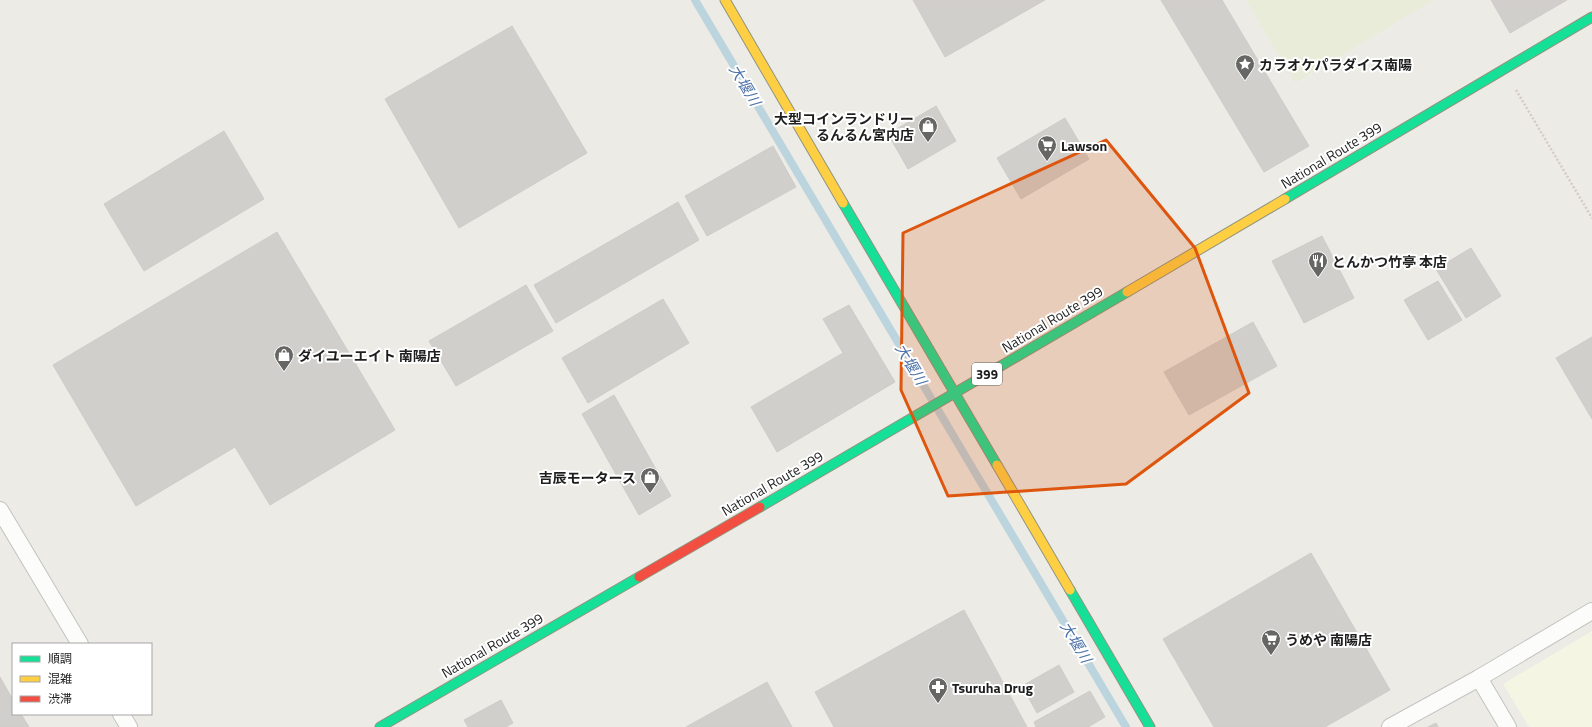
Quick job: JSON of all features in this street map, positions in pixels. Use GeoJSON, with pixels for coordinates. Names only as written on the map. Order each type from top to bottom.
{"type":"FeatureCollection","features":[{"type":"Feature","properties":{"kind":"main road"},"geometry":{"type":"LineString","coordinates":[[725,0],[1150,727]]}},
{"type":"Feature","properties":{"kind":"main road","name":"National Route 399"},"geometry":{"type":"LineString","coordinates":[[380,727],[954,394],[1592,17]]}},
{"type":"Feature","properties":{"kind":"lane"},"geometry":{"type":"LineString","coordinates":[[0,510],[79,643]]}},
{"type":"Feature","properties":{"kind":"lane"},"geometry":{"type":"LineString","coordinates":[[1390,727],[1479,678],[1592,611]]}},
{"type":"Feature","properties":{"kind":"lane"},"geometry":{"type":"LineString","coordinates":[[1479,678],[1508,727]]}},
{"type":"Feature","properties":{"kind":"lane"},"geometry":{"type":"LineString","coordinates":[[122,715],[129,727]]}},
{"type":"Feature","properties":{"kind":"path"},"geometry":{"type":"LineString","coordinates":[[1504,69],[1592,218]]}},
{"type":"Feature","properties":{"kind":"highlighted area"},"geometry":{"type":"Polygon","coordinates":[[[1106,140],[1195,248],[1249,393],[1126,484],[948,496],[901,390],[903,233],[1106,140]]]}},
{"type":"Feature","properties":{"kind":"shaded area"},"geometry":{"type":"Polygon","coordinates":[[[1246,0],[1434,0],[1295,83],[1246,0]]]}},
{"type":"Feature","properties":{"kind":"shaded area"},"geometry":{"type":"Polygon","coordinates":[[[1592,631],[1592,727],[1529,727],[1503,684],[1592,631]]]}},
{"type":"Feature","properties":{"kind":"building"},"geometry":{"type":"Polygon","coordinates":[[[913,0],[1045,0],[945,57],[913,0]]]}},
{"type":"Feature","properties":{"kind":"building"},"geometry":{"type":"Polygon","coordinates":[[[1161,0],[1222,0],[1309,146],[1264,172],[1161,0]]]}},
{"type":"Feature","properties":{"kind":"building"},"geometry":{"type":"Polygon","coordinates":[[[1491,0],[1567,0],[1510,33],[1491,0]]]}},
{"type":"Feature","properties":{"kind":"building"},"geometry":{"type":"Polygon","coordinates":[[[512,26],[587,153],[459,228],[385,99],[512,26]]]}},
{"type":"Feature","properties":{"kind":"building"},"geometry":{"type":"Polygon","coordinates":[[[936,106],[956,141],[908,169],[888,134],[936,106]]]}},
{"type":"Feature","properties":{"kind":"building"},"geometry":{"type":"Polygon","coordinates":[[[1065,118],[1089,159],[1021,199],[997,158],[1065,118]]]}},
{"type":"Feature","properties":{"kind":"building"},"geometry":{"type":"Polygon","coordinates":[[[224,131],[264,199],[144,271],[104,204],[224,131]]]}},
{"type":"Feature","properties":{"kind":"building"},"geometry":{"type":"Polygon","coordinates":[[[773,146],[796,187],[707,236],[685,196],[773,146]]]}},
{"type":"Feature","properties":{"kind":"building"},"geometry":{"type":"Polygon","coordinates":[[[678,202],[699,240],[556,323],[534,285],[678,202]]]}},
{"type":"Feature","properties":{"kind":"building"},"geometry":{"type":"Polygon","coordinates":[[[277,232],[395,430],[270,505],[235,447],[136,506],[53,365],[277,232]]]}},
{"type":"Feature","properties":{"kind":"building"},"geometry":{"type":"Polygon","coordinates":[[[1322,236],[1354,298],[1304,323],[1272,261],[1322,236]]]}},
{"type":"Feature","properties":{"kind":"building"},"geometry":{"type":"Polygon","coordinates":[[[1471,248],[1501,296],[1466,318],[1436,269],[1471,248]]]}},
{"type":"Feature","properties":{"kind":"building"},"geometry":{"type":"Polygon","coordinates":[[[1438,281],[1462,320],[1428,340],[1404,300],[1438,281]]]}},
{"type":"Feature","properties":{"kind":"building"},"geometry":{"type":"Polygon","coordinates":[[[526,285],[553,331],[456,386],[429,341],[526,285]]]}},
{"type":"Feature","properties":{"kind":"building"},"geometry":{"type":"Polygon","coordinates":[[[663,299],[689,343],[588,403],[562,358],[663,299]]]}},
{"type":"Feature","properties":{"kind":"building"},"geometry":{"type":"Polygon","coordinates":[[[849,305],[895,382],[777,452],[751,407],[843,353],[823,319],[849,305]]]}},
{"type":"Feature","properties":{"kind":"building"},"geometry":{"type":"Polygon","coordinates":[[[1253,322],[1277,366],[1189,415],[1164,372],[1253,322]]]}},
{"type":"Feature","properties":{"kind":"building"},"geometry":{"type":"Polygon","coordinates":[[[1592,337],[1592,419],[1556,358],[1592,337]]]}},
{"type":"Feature","properties":{"kind":"building"},"geometry":{"type":"Polygon","coordinates":[[[614,395],[671,496],[639,515],[582,414],[614,395]]]}},
{"type":"Feature","properties":{"kind":"building"},"geometry":{"type":"Polygon","coordinates":[[[1311,553],[1390,690],[1325,727],[1214,727],[1163,639],[1311,553]]]}},
{"type":"Feature","properties":{"kind":"building"},"geometry":{"type":"Polygon","coordinates":[[[964,610],[1027,727],[834,727],[815,692],[964,610]]]}},
{"type":"Feature","properties":{"kind":"building"},"geometry":{"type":"Polygon","coordinates":[[[1059,665],[1074,692],[1037,713],[1022,686],[1059,665]]]}},
{"type":"Feature","properties":{"kind":"building"},"geometry":{"type":"Polygon","coordinates":[[[0,677],[12,698],[12,715],[22,715],[29,727],[0,727],[0,677]]]}},
{"type":"Feature","properties":{"kind":"building"},"geometry":{"type":"Polygon","coordinates":[[[767,682],[792,727],[686,727],[767,682]]]}},
{"type":"Feature","properties":{"kind":"building"},"geometry":{"type":"Polygon","coordinates":[[[1090,691],[1105,717],[1088,727],[1036,727],[1034,722],[1090,691]]]}},
{"type":"Feature","properties":{"kind":"building"},"geometry":{"type":"Polygon","coordinates":[[[501,700],[513,723],[506,727],[468,727],[464,720],[501,700]]]}},
{"type":"Feature","properties":{"kind":"building"},"geometry":{"type":"Polygon","coordinates":[[[1436,723],[1438,727],[1428,727],[1436,723]]]}},
{"type":"Feature","properties":{"kind":"waterway","name":"大堰川"},"geometry":{"type":"LineString","coordinates":[[695,0],[1126,727]]}},
{"type":"Feature","properties":{"kind":"traffic: fast"},"geometry":{"type":"LineString","coordinates":[[1285,199],[1592,17]]}},
{"type":"Feature","properties":{"kind":"traffic: fast"},"geometry":{"type":"LineString","coordinates":[[843,203],[997,465]]}},
{"type":"Feature","properties":{"kind":"traffic: fast"},"geometry":{"type":"LineString","coordinates":[[760,507],[1127,292]]}},
{"type":"Feature","properties":{"kind":"traffic: fast"},"geometry":{"type":"LineString","coordinates":[[380,727],[639,577]]}},
{"type":"Feature","properties":{"kind":"traffic: fast"},"geometry":{"type":"LineString","coordinates":[[1070,590],[1150,727]]}},
{"type":"Feature","properties":{"kind":"traffic: slow"},"geometry":{"type":"LineString","coordinates":[[725,0],[843,203]]}},
{"type":"Feature","properties":{"kind":"traffic: slow"},"geometry":{"type":"LineString","coordinates":[[1127,292],[1285,199]]}},
{"type":"Feature","properties":{"kind":"traffic: slow"},"geometry":{"type":"LineString","coordinates":[[997,465],[1070,590]]}},
{"type":"Feature","properties":{"kind":"traffic: jam"},"geometry":{"type":"LineString","coordinates":[[639,577],[760,507]]}},
{"type":"Feature","properties":{"kind":"place","name":"カラオケパラダイス南陽"},"geometry":{"type":"Point","coordinates":[1245,81]}},
{"type":"Feature","properties":{"kind":"place","name":"大型コインランドリー るんるん宮内店"},"geometry":{"type":"Point","coordinates":[928,143]}},
{"type":"Feature","properties":{"kind":"place","name":"Lawson"},"geometry":{"type":"Point","coordinates":[1047,162]}},
{"type":"Feature","properties":{"kind":"place","name":"とんかつ竹亭 本店"},"geometry":{"type":"Point","coordinates":[1318,278]}},
{"type":"Feature","properties":{"kind":"place","name":"ダイユーエイト 南陽店"},"geometry":{"type":"Point","coordinates":[284,372]}},
{"type":"Feature","properties":{"kind":"place","name":"吉辰モータース"},"geometry":{"type":"Point","coordinates":[650,494]}},
{"type":"Feature","properties":{"kind":"place","name":"うめや 南陽店"},"geometry":{"type":"Point","coordinates":[1271,656]}},
{"type":"Feature","properties":{"kind":"place","name":"Tsuruha Drug"},"geometry":{"type":"Point","coordinates":[938,704]}}]}
